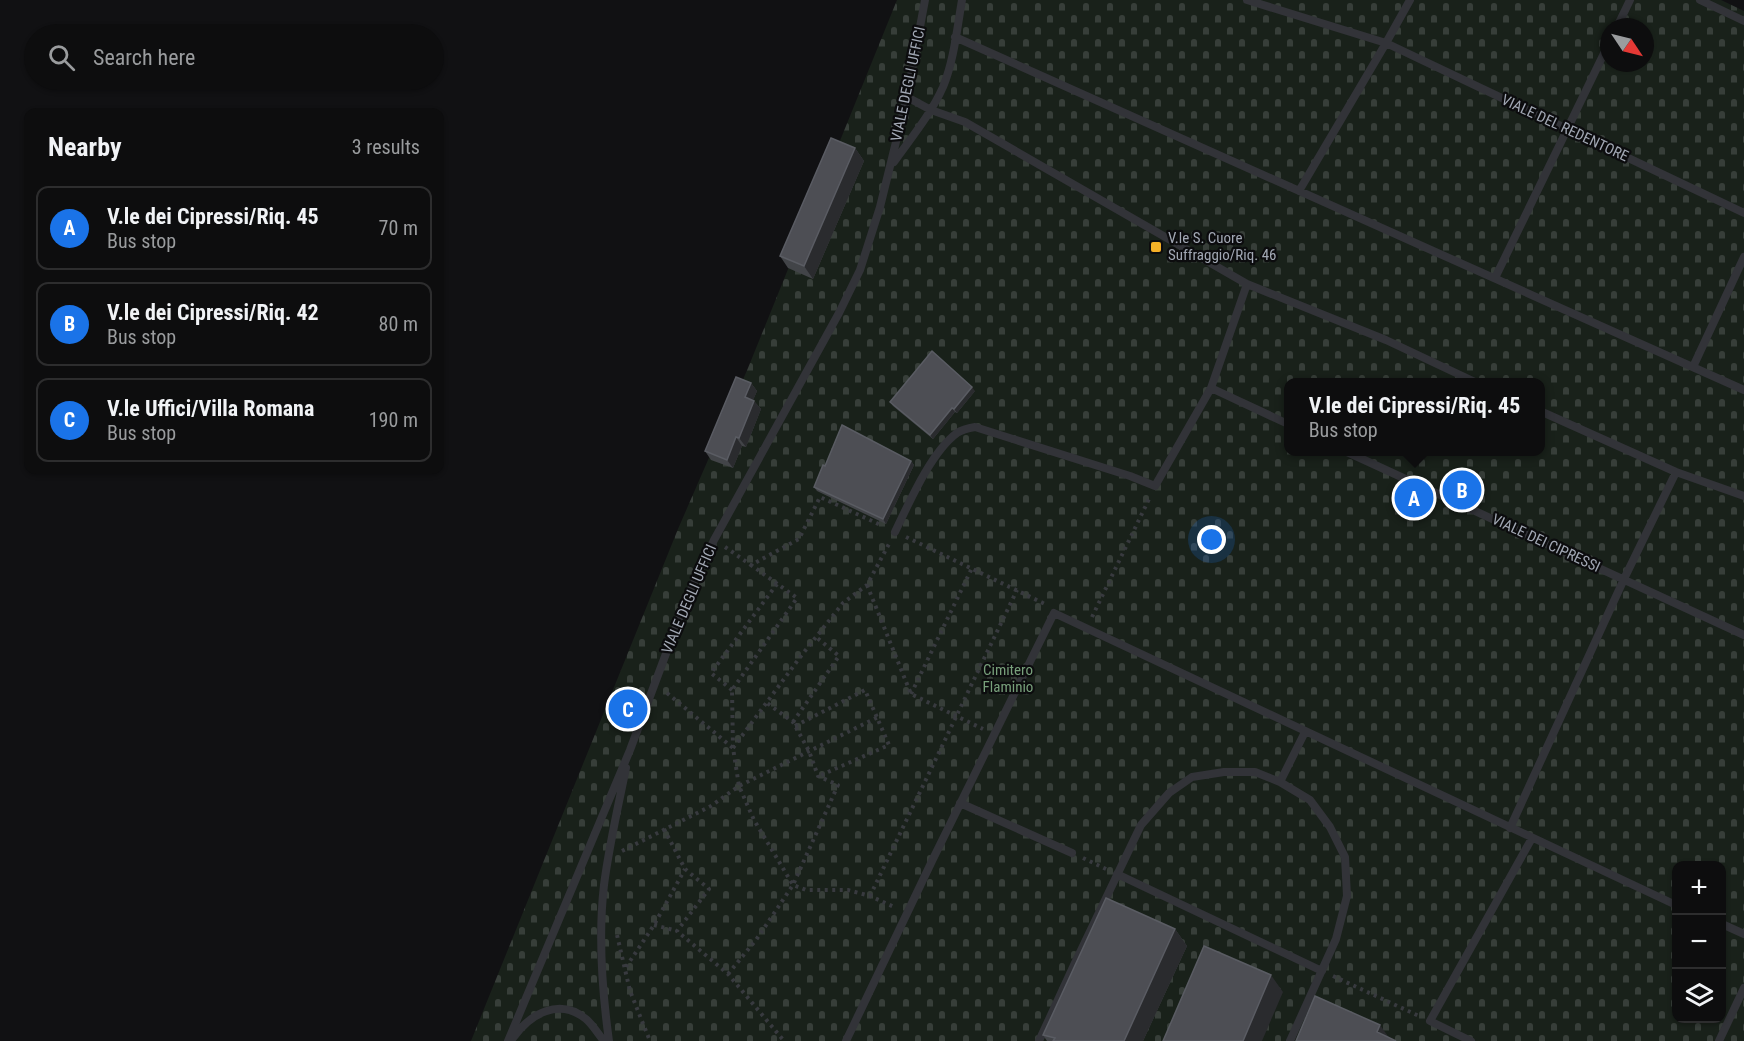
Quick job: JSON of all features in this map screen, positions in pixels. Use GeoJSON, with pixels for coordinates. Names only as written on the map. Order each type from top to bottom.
{"type":"FeatureCollection","features":[{"type":"Feature","properties":{"kind":"lane","name":"VIALE DEGLI UFFICI"},"geometry":{"type":"LineString","coordinates":[[509,1041],[630,750],[686,600],[714,540],[855,280],[876,222],[890,167],[907,97],[925,0]]}},
{"type":"Feature","properties":{"kind":"lane","name":"VIALE DEGLI UFFICI"},"geometry":{"type":"LineString","coordinates":[[890,167],[931,110],[946,79],[962,0]]}},
{"type":"Feature","properties":{"kind":"lane","name":"VIALE DEL REDENTORE"},"geometry":{"type":"LineString","coordinates":[[1247,0],[1386,43],[1744,213]]}},
{"type":"Feature","properties":{"kind":"lane"},"geometry":{"type":"LineString","coordinates":[[1299,191],[1410,0]]}},
{"type":"Feature","properties":{"kind":"lane"},"geometry":{"type":"LineString","coordinates":[[1621,18],[1630,0]]}},
{"type":"Feature","properties":{"kind":"lane"},"geometry":{"type":"LineString","coordinates":[[1700,0],[1744,21]]}},
{"type":"Feature","properties":{"kind":"lane"},"geometry":{"type":"LineString","coordinates":[[955,37],[1744,390]]}},
{"type":"Feature","properties":{"kind":"lane"},"geometry":{"type":"LineString","coordinates":[[1495,278],[1600,62]]}},
{"type":"Feature","properties":{"kind":"lane"},"geometry":{"type":"LineString","coordinates":[[907,97],[931,110],[965,122],[1247,284],[1386,340],[1467,378]]}},
{"type":"Feature","properties":{"kind":"lane"},"geometry":{"type":"LineString","coordinates":[[1693,367],[1744,257]]}},
{"type":"Feature","properties":{"kind":"lane"},"geometry":{"type":"LineString","coordinates":[[895,532],[922,479],[938,455],[958,432],[975,427],[1155,486],[1211,388],[1247,284]]}},
{"type":"Feature","properties":{"kind":"lane"},"geometry":{"type":"LineString","coordinates":[[1211,388],[1284,422]]}},
{"type":"Feature","properties":{"kind":"lane"},"geometry":{"type":"LineString","coordinates":[[1545,413],[1676,472],[1744,496]]}},
{"type":"Feature","properties":{"kind":"lane","name":"VIALE DEI CIPRESSI"},"geometry":{"type":"LineString","coordinates":[[1356,456],[1744,635]]}},
{"type":"Feature","properties":{"kind":"lane"},"geometry":{"type":"LineString","coordinates":[[1510,828],[1624,579],[1676,472]]}},
{"type":"Feature","properties":{"kind":"lane"},"geometry":{"type":"LineString","coordinates":[[846,1041],[1054,613],[1672,903]]}},
{"type":"Feature","properties":{"kind":"lane"},"geometry":{"type":"LineString","coordinates":[[1280,782],[1305,732]]}},
{"type":"Feature","properties":{"kind":"lane"},"geometry":{"type":"LineString","coordinates":[[609,1041],[604,992],[602,926],[604,888],[630,750]]}},
{"type":"Feature","properties":{"kind":"lane"},"geometry":{"type":"LineString","coordinates":[[1040,1041],[1142,825],[1169,793],[1192,777],[1224,772],[1255,772],[1280,782],[1310,800],[1330,827],[1345,857],[1347,896],[1336,939],[1290,1041]]}},
{"type":"Feature","properties":{"kind":"lane"},"geometry":{"type":"LineString","coordinates":[[960,803],[1072,853]]}},
{"type":"Feature","properties":{"kind":"lane"},"geometry":{"type":"LineString","coordinates":[[1471,1041],[1430,1021],[1532,838]]}},
{"type":"Feature","properties":{"kind":"lane"},"geometry":{"type":"LineString","coordinates":[[1117,874],[1322,971]]}},
{"type":"Feature","properties":{"kind":"lane"},"geometry":{"type":"LineString","coordinates":[[1726,926],[1744,934]]}},
{"type":"Feature","properties":{"kind":"lane"},"geometry":{"type":"LineString","coordinates":[[1719,1041],[1744,988]]}},
{"type":"Feature","properties":{"kind":"lane"},"geometry":{"type":"LineString","coordinates":[[509,1041],[532,1017],[547,1010],[560,1008],[573,1011],[586,1019],[604,1041]]}},
{"type":"Feature","properties":{"kind":"path"},"geometry":{"type":"LineString","coordinates":[[1086,628],[1155,486]]}},
{"type":"Feature","properties":{"kind":"path"},"geometry":{"type":"LineString","coordinates":[[752,565],[799,539],[820,497],[1044,602],[1054,613]]}},
{"type":"Feature","properties":{"kind":"path"},"geometry":{"type":"LineString","coordinates":[[734,747],[843,603],[867,585],[895,532]]}},
{"type":"Feature","properties":{"kind":"path"},"geometry":{"type":"LineString","coordinates":[[714,540],[797,598],[732,690],[734,747],[739,786],[754,820],[794,885],[806,890],[848,891],[870,896],[907,913]]}},
{"type":"Feature","properties":{"kind":"path"},"geometry":{"type":"LineString","coordinates":[[910,694],[972,568]]}},
{"type":"Feature","properties":{"kind":"path"},"geometry":{"type":"LineString","coordinates":[[732,690],[711,673],[777,584]]}},
{"type":"Feature","properties":{"kind":"path"},"geometry":{"type":"LineString","coordinates":[[867,585],[910,694],[994,734]]}},
{"type":"Feature","properties":{"kind":"path"},"geometry":{"type":"LineString","coordinates":[[870,896],[1017,590]]}},
{"type":"Feature","properties":{"kind":"path"},"geometry":{"type":"LineString","coordinates":[[794,724],[839,656],[816,637]]}},
{"type":"Feature","properties":{"kind":"path"},"geometry":{"type":"LineString","coordinates":[[655,682],[734,747]]}},
{"type":"Feature","properties":{"kind":"path"},"geometry":{"type":"LineString","coordinates":[[794,724],[865,690],[878,717],[889,745],[818,776]]}},
{"type":"Feature","properties":{"kind":"path"},"geometry":{"type":"LineString","coordinates":[[728,974],[756,940],[794,885],[838,785],[818,776],[809,752],[794,724],[767,703]]}},
{"type":"Feature","properties":{"kind":"path"},"geometry":{"type":"LineString","coordinates":[[608,858],[711,806],[739,786],[878,717]]}},
{"type":"Feature","properties":{"kind":"path"},"geometry":{"type":"LineString","coordinates":[[664,829],[685,869],[709,889],[677,931]]}},
{"type":"Feature","properties":{"kind":"path"},"geometry":{"type":"LineString","coordinates":[[1072,853],[1117,874]]}},
{"type":"Feature","properties":{"kind":"path"},"geometry":{"type":"LineString","coordinates":[[625,967],[654,925],[685,869]]}},
{"type":"Feature","properties":{"kind":"path"},"geometry":{"type":"LineString","coordinates":[[654,925],[677,931],[728,974],[784,1041]]}},
{"type":"Feature","properties":{"kind":"path"},"geometry":{"type":"LineString","coordinates":[[616,933],[630,991],[650,1041]]}},
{"type":"Feature","properties":{"kind":"path"},"geometry":{"type":"LineString","coordinates":[[1322,971],[1430,1021]]}},
{"type":"Feature","properties":{"kind":"green space","name":"Cimitero Flaminio"},"geometry":{"type":"Polygon","coordinates":[[[897,0],[1721,0],[1744,11],[1744,1041],[471,1041],[678,529],[748,368],[897,0]]]}},
{"type":"Feature","properties":{"kind":"building"},"geometry":{"type":"Polygon","coordinates":[[[831,138],[855,148],[804,266],[780,256],[831,138]]]}},
{"type":"Feature","properties":{"kind":"building"},"geometry":{"type":"Polygon","coordinates":[[[932,351],[972,387],[930,435],[890,402],[932,351]]]}},
{"type":"Feature","properties":{"kind":"building"},"geometry":{"type":"Polygon","coordinates":[[[736,377],[751,383],[745,397],[754,401],[727,460],[705,451],[736,377]]]}},
{"type":"Feature","properties":{"kind":"building"},"geometry":{"type":"Polygon","coordinates":[[[842,425],[911,461],[883,519],[814,487],[842,425]]]}},
{"type":"Feature","properties":{"kind":"building"},"geometry":{"type":"Polygon","coordinates":[[[1106,898],[1175,929],[1124,1041],[1053,1041],[1055,1038],[1043,1035],[1106,898]]]}},
{"type":"Feature","properties":{"kind":"building"},"geometry":{"type":"Polygon","coordinates":[[[1204,946],[1271,975],[1243,1041],[1163,1041],[1204,946]]]}},
{"type":"Feature","properties":{"kind":"building"},"geometry":{"type":"Polygon","coordinates":[[[1315,996],[1380,1025],[1377,1032],[1396,1041],[1296,1041],[1315,996]]]}},
{"type":"Feature","properties":{"kind":"place","name":"V.le S. Cuore Suffraggio/Riq. 46"},"geometry":{"type":"Point","coordinates":[1156,247]}},
{"type":"Feature","properties":{"kind":"place","name":"V.le dei Cipressi/Riq. 42"},"geometry":{"type":"Point","coordinates":[1462,490]}},
{"type":"Feature","properties":{"kind":"place","name":"V.le dei Cipressi/Riq. 45"},"geometry":{"type":"Point","coordinates":[1414,498]}},
{"type":"Feature","properties":{"kind":"place","name":"V.le Uffici/Villa Romana"},"geometry":{"type":"Point","coordinates":[628,709]}}]}
